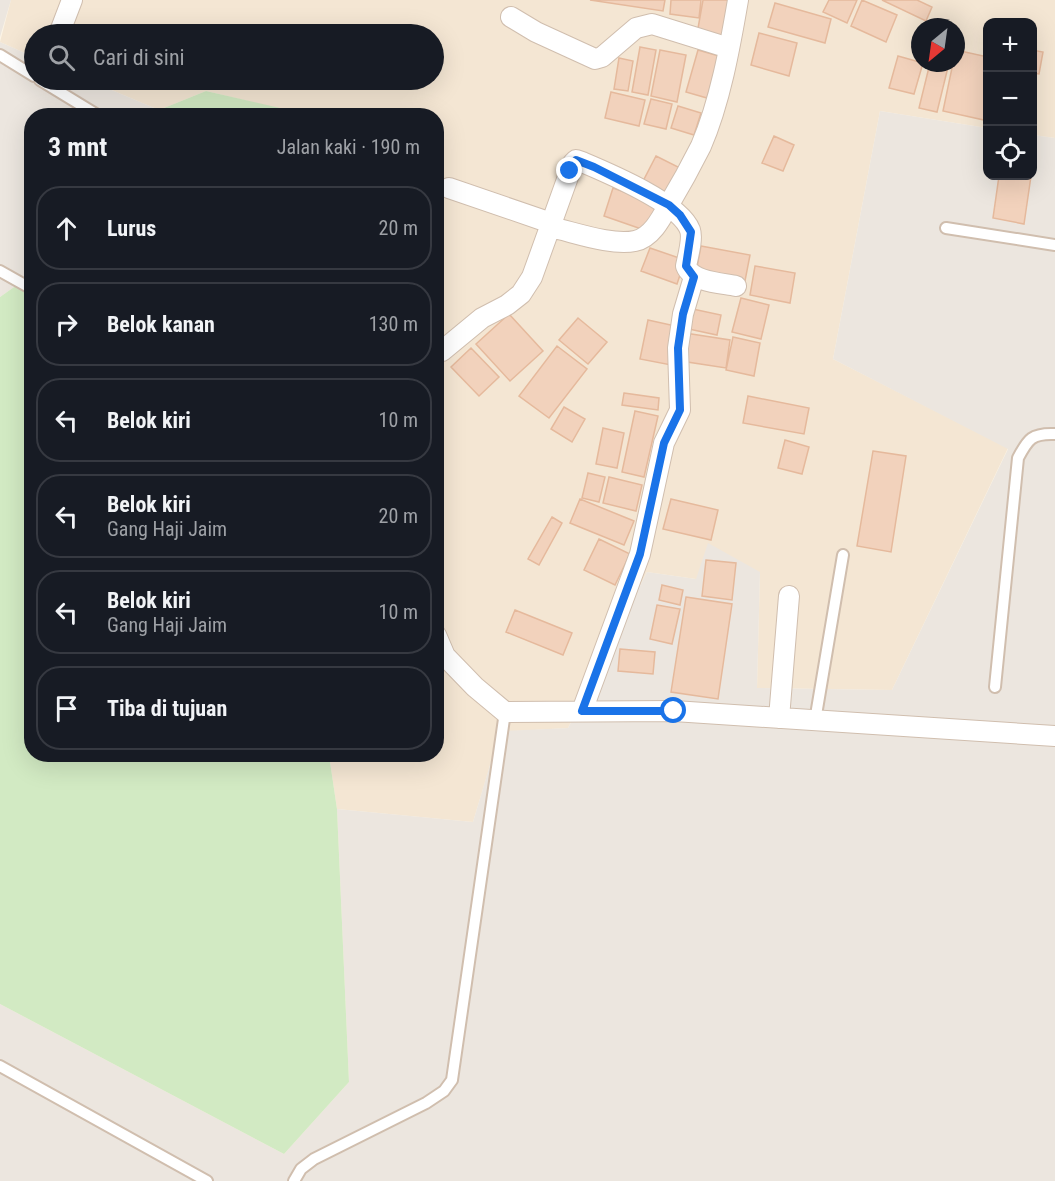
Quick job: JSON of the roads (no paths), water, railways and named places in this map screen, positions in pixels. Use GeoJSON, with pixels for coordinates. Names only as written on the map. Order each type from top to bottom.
{"type":"FeatureCollection","features":[{"type":"Feature","properties":{"kind":"street"},"geometry":{"type":"LineString","coordinates":[[62,24],[72,0]]}},
{"type":"Feature","properties":{"kind":"street"},"geometry":{"type":"LineString","coordinates":[[449,188],[551,225],[599,238],[635,241],[645,237],[669,205],[702,144],[729,48],[738,0]]}},
{"type":"Feature","properties":{"kind":"street"},"geometry":{"type":"LineString","coordinates":[[512,17],[536,33],[595,59],[602,57],[636,28],[652,24],[729,48]]}},
{"type":"Feature","properties":{"kind":"street"},"geometry":{"type":"LineString","coordinates":[[444,349],[482,318],[507,305],[521,294],[532,277],[576,160],[669,205],[691,232],[686,266],[694,277],[736,286]]}},
{"type":"Feature","properties":{"kind":"street"},"geometry":{"type":"LineString","coordinates":[[582,711],[640,554],[664,443],[680,410],[678,348],[683,314],[694,277]]}},
{"type":"Feature","properties":{"kind":"street"},"geometry":{"type":"LineString","coordinates":[[779,718],[789,596]]}},
{"type":"Feature","properties":{"kind":"street"},"geometry":{"type":"LineString","coordinates":[[444,656],[475,687],[505,712],[674,711],[1055,736]]}},
{"type":"Feature","properties":{"kind":"lane"},"geometry":{"type":"LineString","coordinates":[[0,55],[24,70]]}},
{"type":"Feature","properties":{"kind":"lane"},"geometry":{"type":"LineString","coordinates":[[56,90],[86,108]]}},
{"type":"Feature","properties":{"kind":"lane"},"geometry":{"type":"LineString","coordinates":[[946,228],[1055,245]]}},
{"type":"Feature","properties":{"kind":"lane"},"geometry":{"type":"LineString","coordinates":[[0,270],[24,284]]}},
{"type":"Feature","properties":{"kind":"lane"},"geometry":{"type":"LineString","coordinates":[[995,687],[1018,458],[1027,441],[1040,434],[1055,434]]}},
{"type":"Feature","properties":{"kind":"lane"},"geometry":{"type":"LineString","coordinates":[[815,721],[843,555]]}},
{"type":"Feature","properties":{"kind":"lane"},"geometry":{"type":"LineString","coordinates":[[294,1181],[301,1169],[314,1159],[426,1103],[444,1090],[452,1080],[505,712]]}},
{"type":"Feature","properties":{"kind":"lane"},"geometry":{"type":"LineString","coordinates":[[0,1066],[207,1181]]}}]}
